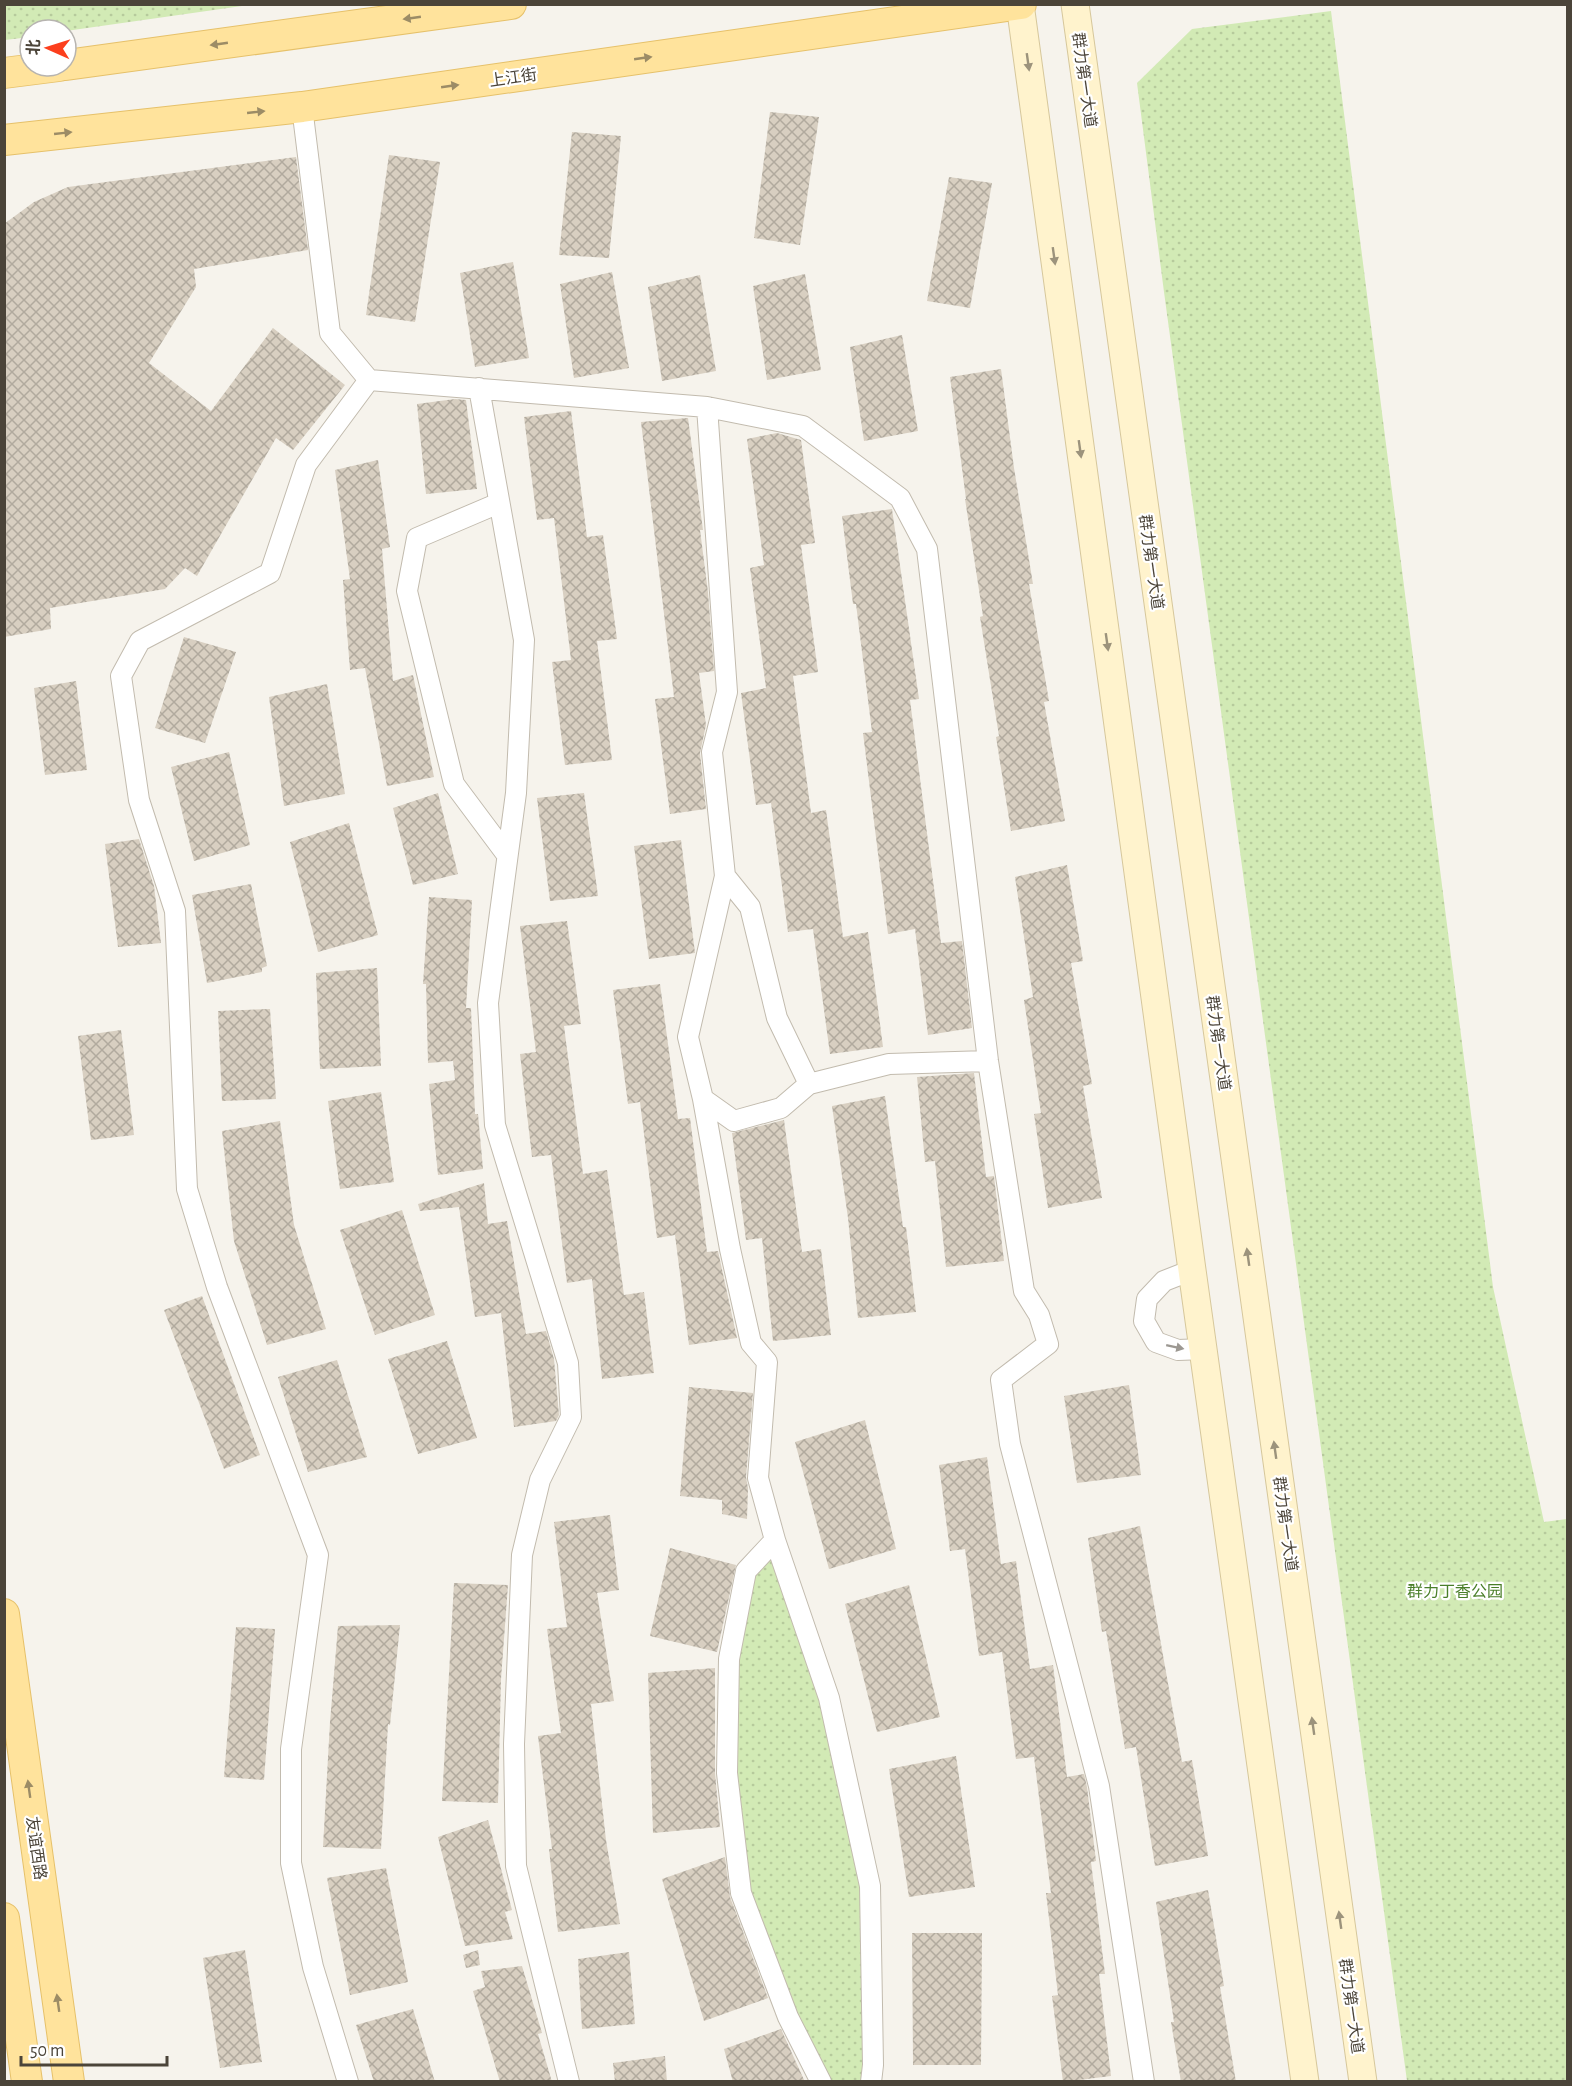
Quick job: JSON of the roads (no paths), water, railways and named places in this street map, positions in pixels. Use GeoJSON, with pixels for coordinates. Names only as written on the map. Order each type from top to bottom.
{"type":"FeatureCollection","features":[{"type":"Feature","properties":{"kind":"main road"},"geometry":{"type":"LineString","coordinates":[[78,63],[512,4]]}},
{"type":"Feature","properties":{"kind":"main road","name":"群力第一大道"},"geometry":{"type":"LineString","coordinates":[[1075,4],[1363,2082]]}},
{"type":"Feature","properties":{"kind":"main road"},"geometry":{"type":"LineString","coordinates":[[1020,5],[1305,2082]]}},
{"type":"Feature","properties":{"kind":"main road","name":"上江街"},"geometry":{"type":"LineString","coordinates":[[4,140],[302,106],[1020,5]]}},
{"type":"Feature","properties":{"kind":"main road","name":"友谊西路"},"geometry":{"type":"LineString","coordinates":[[4,1614],[69,2082]]}},
{"type":"Feature","properties":{"kind":"main road"},"geometry":{"type":"LineString","coordinates":[[4,1918],[27,2082]]}},
{"type":"Feature","properties":{"kind":"street"},"geometry":{"type":"LineString","coordinates":[[302,106],[330,333],[369,380],[707,407],[803,426],[900,498],[927,549],[988,1061],[1024,1291],[1039,1315],[1048,1344],[1001,1380],[1010,1444],[1099,1786],[1144,2082]]}},
{"type":"Feature","properties":{"kind":"street"},"geometry":{"type":"LineString","coordinates":[[348,2082],[313,1967],[291,1863],[291,1749],[318,1555],[217,1287],[187,1189],[175,911],[139,800],[121,676],[140,641],[270,573],[306,465],[369,380]]}},
{"type":"Feature","properties":{"kind":"street"},"geometry":{"type":"LineString","coordinates":[[478,388],[524,640],[516,793],[488,1003],[495,1125],[568,1363],[571,1417],[540,1480],[522,1556],[514,1744],[516,1866],[569,2082]]}},
{"type":"Feature","properties":{"kind":"street"},"geometry":{"type":"LineString","coordinates":[[707,407],[727,692],[712,752],[725,876],[688,1037],[703,1099],[730,1249],[751,1343],[767,1362],[758,1478],[775,1540],[829,1698],[870,1886],[873,2065],[871,2082]]}},
{"type":"Feature","properties":{"kind":"street"},"geometry":{"type":"LineString","coordinates":[[499,503],[417,538],[407,591],[454,784],[507,855]]}},
{"type":"Feature","properties":{"kind":"street"},"geometry":{"type":"LineString","coordinates":[[725,876],[750,907],[777,1018],[809,1084]]}},
{"type":"Feature","properties":{"kind":"street"},"geometry":{"type":"LineString","coordinates":[[703,1099],[735,1121],[781,1108],[809,1084],[889,1064],[988,1061]]}},
{"type":"Feature","properties":{"kind":"street"},"geometry":{"type":"LineString","coordinates":[[1192,1270],[1164,1281],[1147,1299],[1144,1321],[1156,1342],[1178,1350],[1204,1349]]}},
{"type":"Feature","properties":{"kind":"street"},"geometry":{"type":"LineString","coordinates":[[775,1540],[746,1572],[729,1659],[727,1773],[741,1893],[788,2017],[821,2082]]}},
{"type":"Feature","properties":{"kind":"park label","name":"群力丁香公园"},"geometry":{"type":"Point","coordinates":[1455,1591]}}]}
